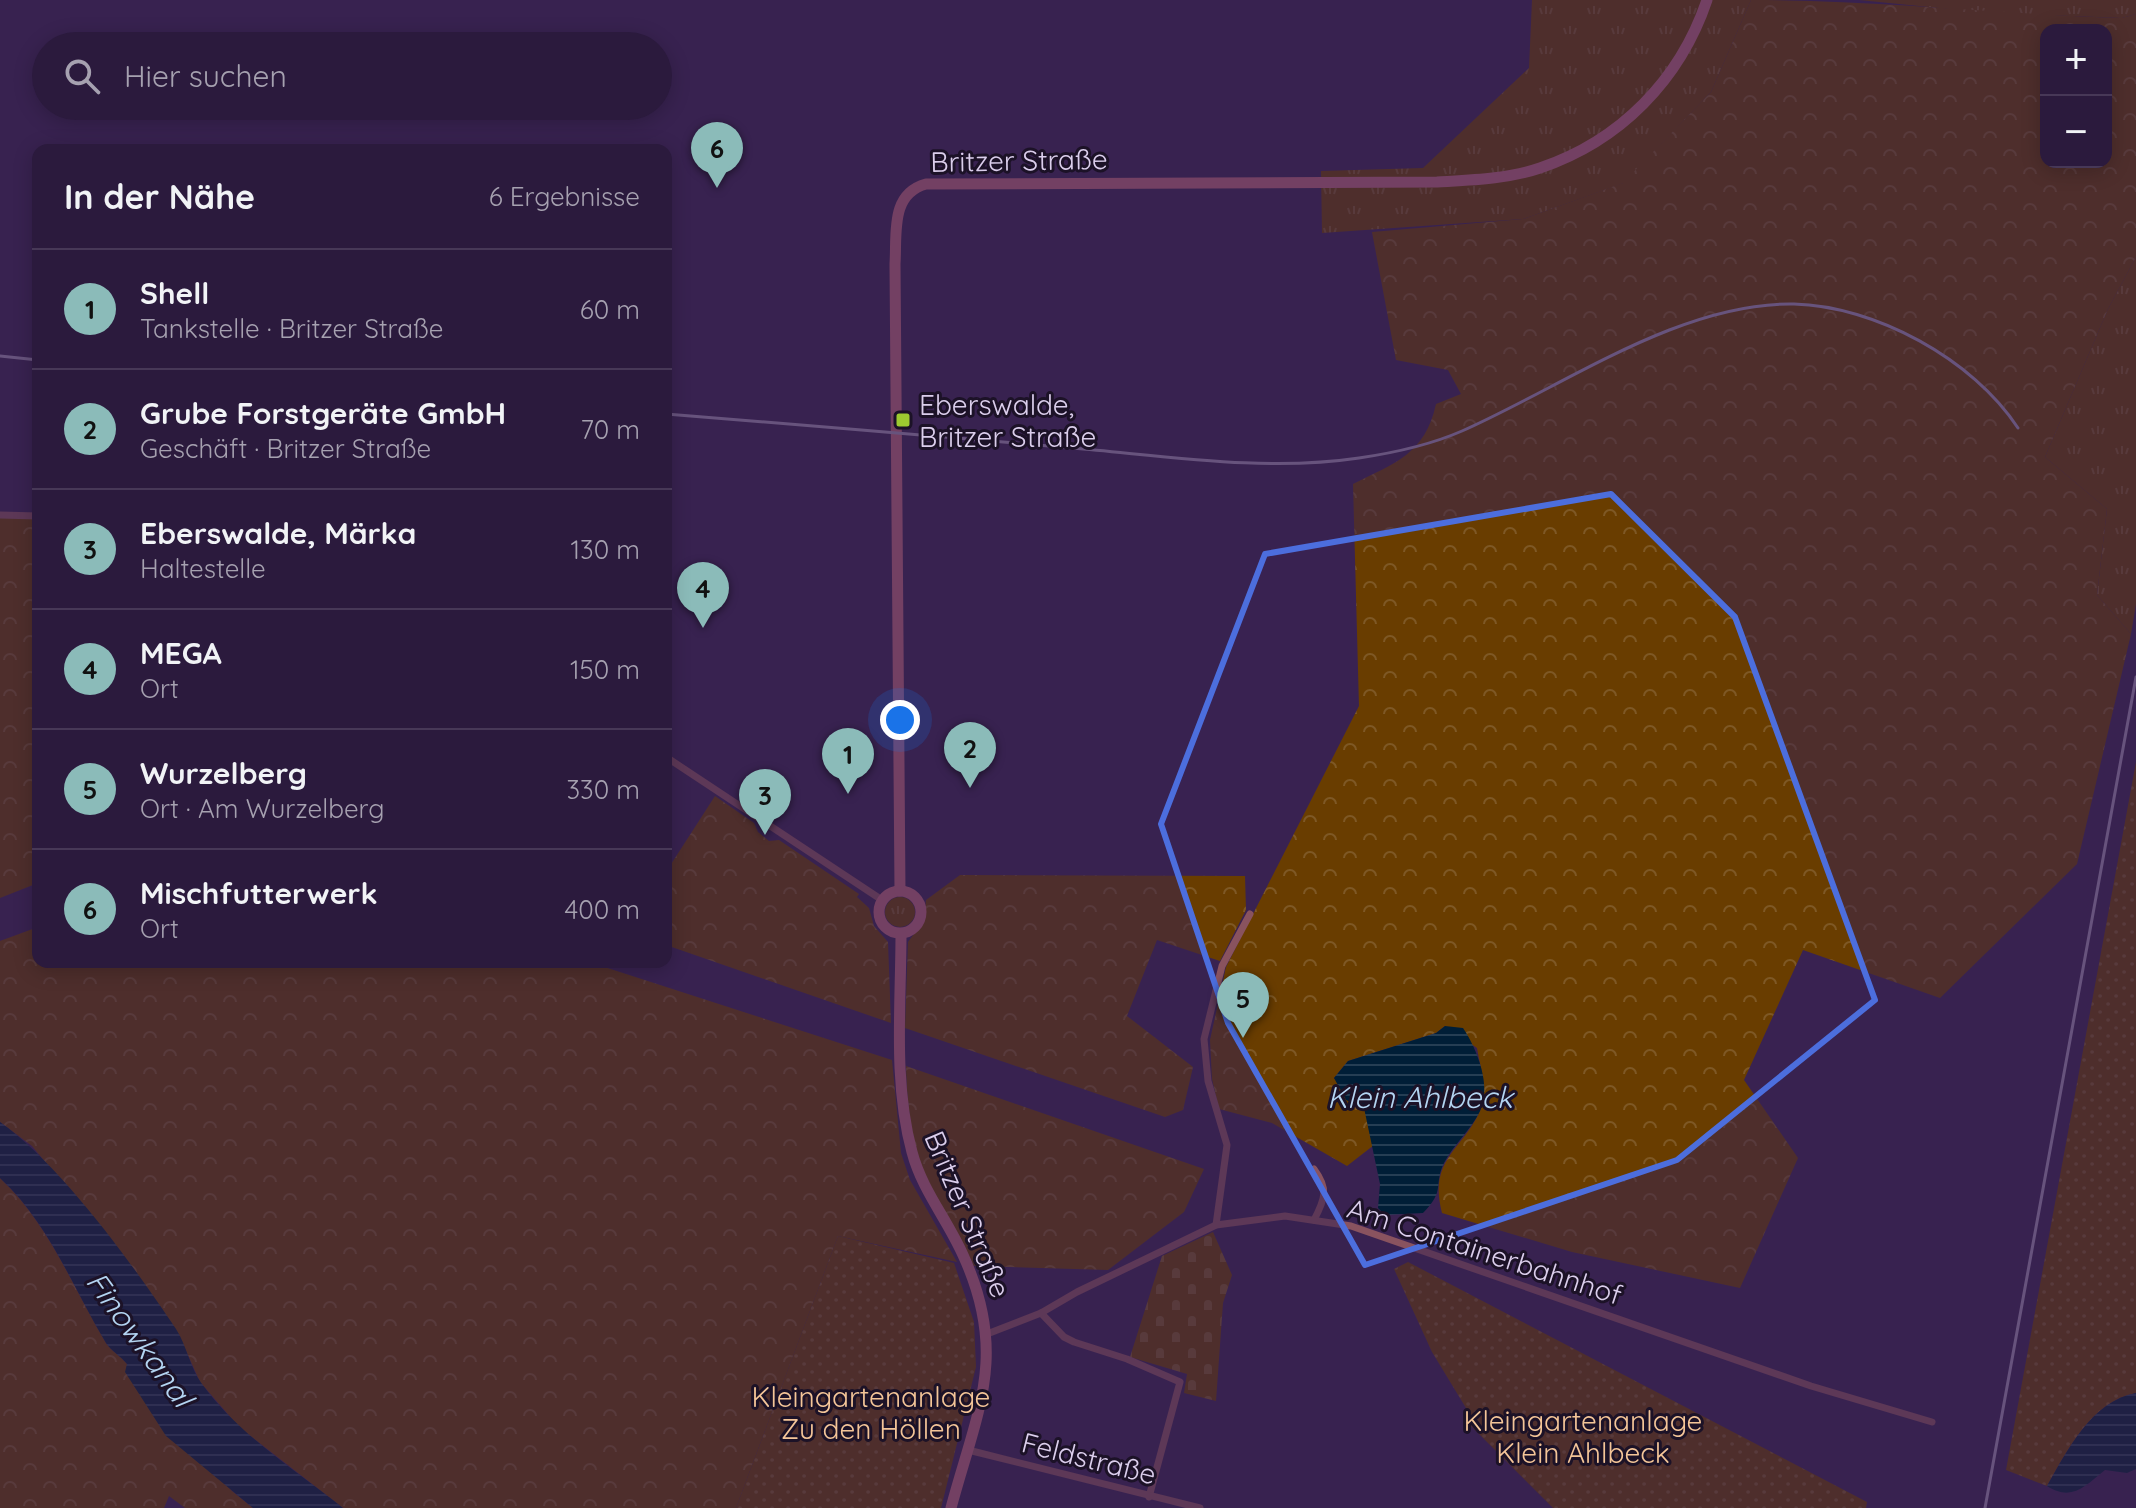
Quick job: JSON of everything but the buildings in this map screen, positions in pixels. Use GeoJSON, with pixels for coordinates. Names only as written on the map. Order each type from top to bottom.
{"type":"FeatureCollection","features":[{"type":"Feature","properties":{"kind":"main road","name":"Britzer Straße"},"geometry":{"type":"LineString","coordinates":[[900,891],[895,264],[898,207],[904,196],[912,188],[926,184],[1437,182],[1486,179],[1538,169],[1584,150],[1624,123],[1650,99],[1690,41],[1707,0]]}},
{"type":"Feature","properties":{"kind":"main road"},"geometry":{"type":"LineString","coordinates":[[900,891],[914,895],[922,911],[916,927],[901,934],[883,925],[878,913],[882,900],[900,891]]}},
{"type":"Feature","properties":{"kind":"main road","name":"Britzer Straße"},"geometry":{"type":"LineString","coordinates":[[901,934],[901,1071],[906,1130],[919,1175],[969,1268],[987,1334],[985,1390],[951,1508]]}},
{"type":"Feature","properties":{"kind":"street"},"geometry":{"type":"LineString","coordinates":[[0,515],[32,516]]}},
{"type":"Feature","properties":{"kind":"street"},"geometry":{"type":"LineString","coordinates":[[672,761],[882,900]]}},
{"type":"Feature","properties":{"kind":"street"},"geometry":{"type":"LineString","coordinates":[[1216,1225],[1227,1145],[1208,1081],[1204,1039],[1222,966],[1250,914]]}},
{"type":"Feature","properties":{"kind":"street"},"geometry":{"type":"LineString","coordinates":[[1314,1169],[1324,1182],[1326,1198],[1314,1220]]}},
{"type":"Feature","properties":{"kind":"street","name":"Am Containerbahnhof"},"geometry":{"type":"LineString","coordinates":[[987,1334],[1041,1313],[1216,1225],[1269,1217],[1314,1220],[1351,1226],[1811,1386],[1932,1422]]}},
{"type":"Feature","properties":{"kind":"street"},"geometry":{"type":"LineString","coordinates":[[1041,1313],[1064,1337],[1074,1342],[1127,1359],[1180,1382],[1149,1497]]}},
{"type":"Feature","properties":{"kind":"street","name":"Feldstraße"},"geometry":{"type":"LineString","coordinates":[[968,1450],[1200,1508]]}},
{"type":"Feature","properties":{"kind":"highlighted area"},"geometry":{"type":"Polygon","coordinates":[[[1611,494],[1735,617],[1875,1000],[1677,1160],[1365,1265],[1228,1023],[1161,824],[1265,554],[1611,494]]]}},
{"type":"Feature","properties":{"kind":"green space"},"geometry":{"type":"Polygon","coordinates":[[[1532,0],[1751,0],[1711,92],[1624,183],[1523,219],[1322,233],[1321,171],[1423,168],[1529,68],[1532,0]]]}},
{"type":"Feature","properties":{"kind":"green space"},"geometry":{"type":"Polygon","coordinates":[[[1751,0],[1844,2],[2122,18],[2136,14],[2136,257],[2108,309],[2045,457],[2107,509],[2097,595],[2131,634],[2077,864],[1940,998],[1803,950],[1744,1080],[1798,1158],[1740,1288],[1572,1252],[1442,1213],[1439,1195],[1443,1168],[1473,1125],[1484,1096],[1477,1048],[1445,1026],[1436,1033],[1348,1061],[1334,1078],[1364,1107],[1374,1145],[1347,1166],[1272,1123],[1219,1109],[1212,1079],[1210,1040],[1226,967],[1359,706],[1353,484],[1406,455],[1424,435],[1436,404],[1461,394],[1448,370],[1396,360],[1372,232],[1523,219],[1623,183],[1711,92],[1751,0]]]}},
{"type":"Feature","properties":{"kind":"green space"},"geometry":{"type":"Polygon","coordinates":[[[1859,0],[2136,0],[2136,14],[2122,18],[1989,13],[1859,0]]]}},
{"type":"Feature","properties":{"kind":"green space"},"geometry":{"type":"Polygon","coordinates":[[[2136,257],[2136,604],[2131,634],[2097,595],[2107,509],[2045,457],[2108,309],[2136,257]]]}},
{"type":"Feature","properties":{"kind":"green space"},"geometry":{"type":"Polygon","coordinates":[[[0,515],[32,516],[32,885],[0,898],[0,515]]]}},
{"type":"Feature","properties":{"kind":"green space"},"geometry":{"type":"Polygon","coordinates":[[[2136,762],[2136,1393],[2120,1398],[2094,1416],[2073,1442],[2047,1486],[2006,1470],[2136,762]]]}},
{"type":"Feature","properties":{"kind":"green space"},"geometry":{"type":"Polygon","coordinates":[[[715,796],[754,823],[758,832],[769,841],[779,840],[859,894],[857,897],[869,908],[874,926],[888,942],[891,1023],[672,947],[672,863],[715,796]]]}},
{"type":"Feature","properties":{"kind":"green space"},"geometry":{"type":"Polygon","coordinates":[[[960,875],[1245,876],[1246,910],[1220,961],[1157,940],[1127,1016],[1193,1067],[1183,1110],[1165,1117],[905,1028],[908,942],[924,920],[926,900],[960,875]]]}},
{"type":"Feature","properties":{"kind":"green space"},"geometry":{"type":"Polygon","coordinates":[[[900,897],[906,898],[914,906],[914,918],[906,926],[900,927],[894,926],[886,918],[885,912],[886,906],[894,898],[900,897]]]}},
{"type":"Feature","properties":{"kind":"green space"},"geometry":{"type":"Polygon","coordinates":[[[32,929],[32,968],[608,968],[892,1060],[901,1153],[910,1180],[957,1262],[838,1236],[736,1508],[343,1508],[239,1427],[200,1382],[178,1333],[124,1258],[32,1146],[0,1122],[0,941],[32,929]]]}},
{"type":"Feature","properties":{"kind":"green space"},"geometry":{"type":"Polygon","coordinates":[[[906,1066],[1204,1169],[1184,1212],[1108,1270],[974,1266],[921,1164],[910,1115],[906,1066]]]}},
{"type":"Feature","properties":{"kind":"green space"},"geometry":{"type":"Polygon","coordinates":[[[0,1178],[46,1235],[106,1343],[127,1364],[126,1372],[232,1491],[253,1508],[185,1508],[169,1496],[164,1508],[0,1508],[0,1178]]]}},
{"type":"Feature","properties":{"kind":"green space"},"geometry":{"type":"Polygon","coordinates":[[[1213,1232],[1232,1275],[1223,1303],[1216,1401],[1184,1393],[1187,1374],[1130,1357],[1162,1256],[1213,1232]]]}},
{"type":"Feature","properties":{"kind":"green space","name":"Kleingartenanlage Zu den Höllen"},"geometry":{"type":"Polygon","coordinates":[[[838,1236],[954,1263],[974,1322],[976,1367],[941,1508],[736,1508],[838,1236]]]}},
{"type":"Feature","properties":{"kind":"green space","name":"Kleingartenanlage Klein Ahlbeck"},"geometry":{"type":"Polygon","coordinates":[[[1408,1262],[1867,1502],[1866,1508],[1553,1508],[1470,1425],[1466,1408],[1432,1352],[1394,1269],[1408,1262]]]}},
{"type":"Feature","properties":{"kind":"water","name":"Klein Ahlbeck"},"geometry":{"type":"Polygon","coordinates":[[[1445,1026],[1463,1028],[1473,1046],[1484,1079],[1480,1111],[1444,1163],[1437,1193],[1423,1213],[1385,1215],[1378,1208],[1380,1184],[1364,1108],[1346,1100],[1334,1078],[1348,1061],[1436,1033],[1445,1026]]]}},
{"type":"Feature","properties":{"kind":"water","name":"Finowkanal"},"geometry":{"type":"Polygon","coordinates":[[[0,1122],[47,1164],[118,1247],[176,1329],[198,1378],[217,1402],[268,1450],[343,1508],[253,1508],[166,1436],[125,1372],[127,1364],[106,1343],[46,1235],[0,1178],[0,1122]]]}},
{"type":"Feature","properties":{"kind":"water"},"geometry":{"type":"Polygon","coordinates":[[[2136,1393],[2136,1469],[2127,1473],[2105,1470],[2071,1492],[2056,1491],[2047,1486],[2073,1442],[2094,1416],[2120,1398],[2136,1393]]]}},
{"type":"Feature","properties":{"kind":"railway"},"geometry":{"type":"LineString","coordinates":[[672,414],[1216,461],[1324,462],[1385,454],[1462,431],[1666,331],[1751,307],[1794,304],[1857,315],[1920,341],[1975,380],[1999,403],[2018,428]]}},
{"type":"Feature","properties":{"kind":"railway"},"geometry":{"type":"LineString","coordinates":[[0,356],[32,359]]}},
{"type":"Feature","properties":{"kind":"railway"},"geometry":{"type":"LineString","coordinates":[[1985,1508],[2136,677]]}},
{"type":"Feature","properties":{"kind":"place","name":"Mischfutterwerk"},"geometry":{"type":"Point","coordinates":[717,188]}},
{"type":"Feature","properties":{"kind":"place","name":"Eberswalde, Britzer Straße"},"geometry":{"type":"Point","coordinates":[903,420]}},
{"type":"Feature","properties":{"kind":"place","name":"MEGA"},"geometry":{"type":"Point","coordinates":[703,628]}},
{"type":"Feature","properties":{"kind":"place","name":"Grube Forstgeräte GmbH"},"geometry":{"type":"Point","coordinates":[970,788]}},
{"type":"Feature","properties":{"kind":"place","name":"Shell"},"geometry":{"type":"Point","coordinates":[848,794]}},
{"type":"Feature","properties":{"kind":"place","name":"Eberswalde, Märka"},"geometry":{"type":"Point","coordinates":[765,835]}},
{"type":"Feature","properties":{"kind":"place","name":"Wurzelberg"},"geometry":{"type":"Point","coordinates":[1243,1038]}}]}
